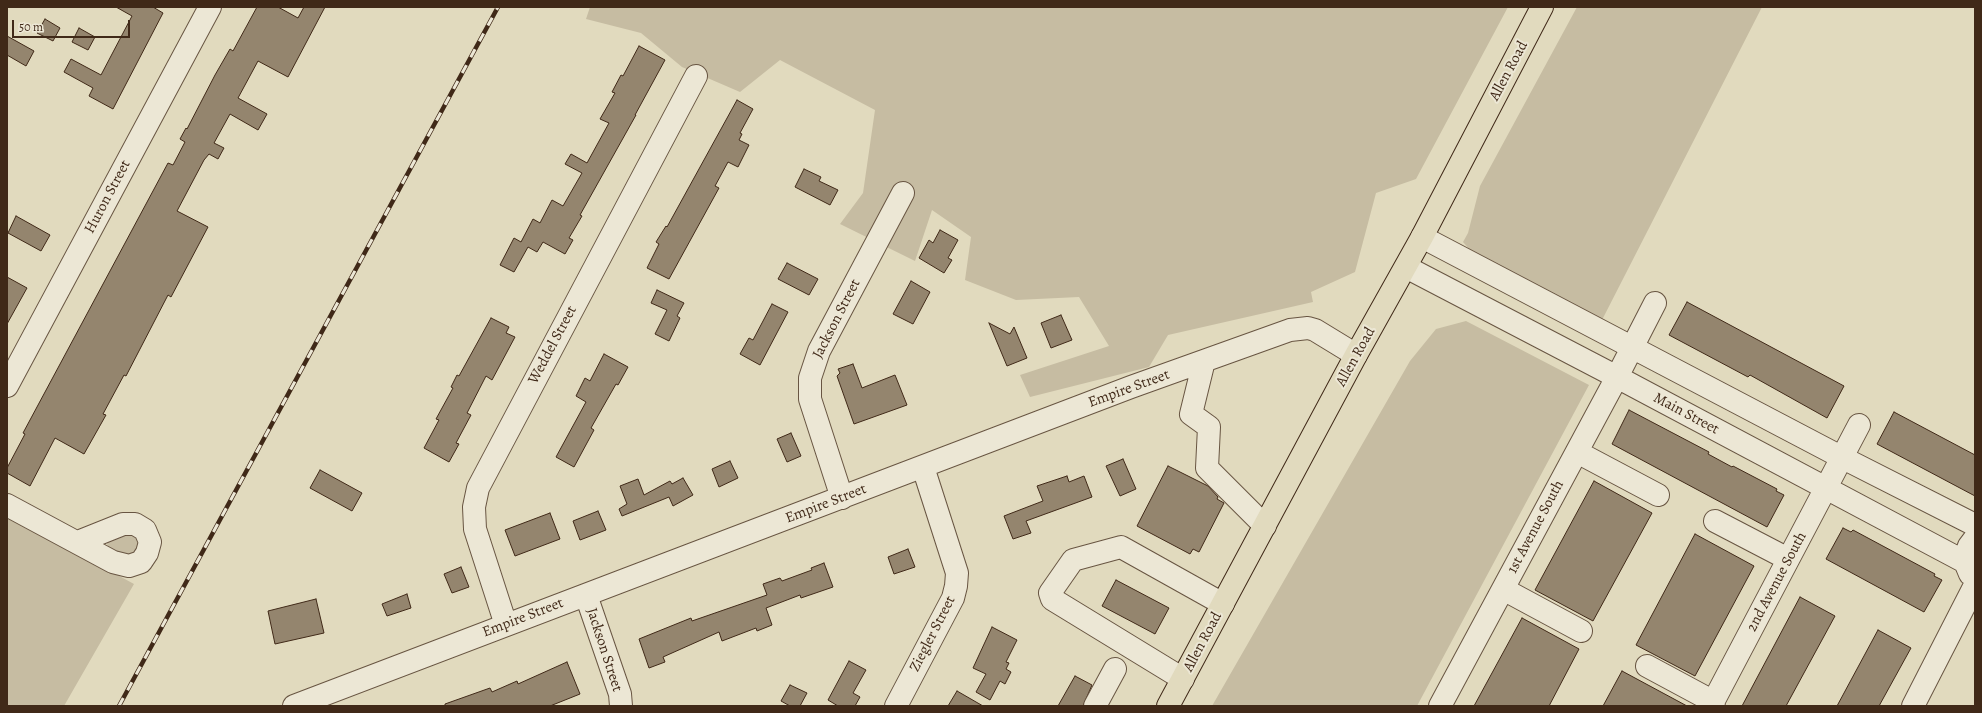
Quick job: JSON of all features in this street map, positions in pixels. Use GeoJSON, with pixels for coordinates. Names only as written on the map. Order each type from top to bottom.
{"type":"FeatureCollection","features":[{"type":"Feature","properties":{"kind":"main road","name":"Allen Road"},"geometry":{"type":"LineString","coordinates":[[1168,706],[1356,355],[1406,267],[1542,7]]}},
{"type":"Feature","properties":{"kind":"street","name":"Huron Street"},"geometry":{"type":"LineString","coordinates":[[7,386],[210,7]]}},
{"type":"Feature","properties":{"kind":"street","name":"Weddel Street"},"geometry":{"type":"LineString","coordinates":[[506,625],[474,529],[474,507],[478,488],[696,76]]}},
{"type":"Feature","properties":{"kind":"street","name":"Jackson Street"},"geometry":{"type":"LineString","coordinates":[[842,498],[810,398],[810,378],[819,351],[903,193]]}},
{"type":"Feature","properties":{"kind":"street"},"geometry":{"type":"LineString","coordinates":[[1422,237],[1841,457],[1975,525]]}},
{"type":"Feature","properties":{"kind":"street","name":"Main Street"},"geometry":{"type":"LineString","coordinates":[[1406,267],[1617,377],[1826,489],[1970,571]]}},
{"type":"Feature","properties":{"kind":"street"},"geometry":{"type":"LineString","coordinates":[[1524,329],[1541,300]]}},
{"type":"Feature","properties":{"kind":"street","name":"1st Avenue South"},"geometry":{"type":"LineString","coordinates":[[1440,706],[1577,452],[1655,303]]}},
{"type":"Feature","properties":{"kind":"street","name":"Empire Street"},"geometry":{"type":"LineString","coordinates":[[294,706],[1204,361],[1300,328],[1315,330],[1356,355]]}},
{"type":"Feature","properties":{"kind":"street"},"geometry":{"type":"LineString","coordinates":[[1204,361],[1191,414],[1209,427],[1207,468],[1265,526]]}},
{"type":"Feature","properties":{"kind":"street","name":"2nd Avenue South"},"geometry":{"type":"LineString","coordinates":[[1712,704],[1859,425]]}},
{"type":"Feature","properties":{"kind":"street"},"geometry":{"type":"LineString","coordinates":[[1577,452],[1658,495]]}},
{"type":"Feature","properties":{"kind":"street","name":"Ziegler Street"},"geometry":{"type":"LineString","coordinates":[[896,706],[953,598],[956,586],[956,573],[923,467]]}},
{"type":"Feature","properties":{"kind":"street"},"geometry":{"type":"LineString","coordinates":[[7,505],[78,542]]}},
{"type":"Feature","properties":{"kind":"street"},"geometry":{"type":"LineString","coordinates":[[1715,521],[1788,559]]}},
{"type":"Feature","properties":{"kind":"street"},"geometry":{"type":"LineString","coordinates":[[1970,571],[1966,554],[1969,546],[1975,538]]}},
{"type":"Feature","properties":{"kind":"street"},"geometry":{"type":"LineString","coordinates":[[1183,679],[1052,599],[1050,593],[1073,560],[1121,546],[1223,604]]}},
{"type":"Feature","properties":{"kind":"street"},"geometry":{"type":"LineString","coordinates":[[1913,706],[1975,585]]}},
{"type":"Feature","properties":{"kind":"street"},"geometry":{"type":"LineString","coordinates":[[1503,589],[1581,631]]}},
{"type":"Feature","properties":{"kind":"street","name":"Jackson Street"},"geometry":{"type":"LineString","coordinates":[[586,595],[620,694],[621,706]]}},
{"type":"Feature","properties":{"kind":"street"},"geometry":{"type":"LineString","coordinates":[[1647,666],[1712,704]]}},
{"type":"Feature","properties":{"kind":"street"},"geometry":{"type":"LineString","coordinates":[[1096,706],[1115,669]]}},
{"type":"Feature","properties":{"kind":"shaded area"},"geometry":{"type":"Polygon","coordinates":[[[590,7],[1508,7],[1416,179],[1376,193],[1355,272],[1311,292],[1313,302],[1168,335],[1149,367],[1030,397],[1020,375],[1109,346],[1079,297],[1016,300],[965,280],[971,237],[932,210],[915,261],[840,224],[863,193],[875,110],[780,60],[740,92],[682,67],[641,33],[586,19],[590,7]]]}},
{"type":"Feature","properties":{"kind":"shaded area"},"geometry":{"type":"Polygon","coordinates":[[[1577,7],[1762,7],[1602,320],[1470,250],[1463,242],[1468,233],[1480,186],[1577,7]]]}},
{"type":"Feature","properties":{"kind":"shaded area"},"geometry":{"type":"Polygon","coordinates":[[[1466,321],[1589,385],[1417,706],[1212,706],[1410,361],[1436,329],[1466,321]]]}},
{"type":"Feature","properties":{"kind":"shaded area"},"geometry":{"type":"Polygon","coordinates":[[[7,515],[134,584],[64,706],[7,706],[7,515]]]}},
{"type":"Feature","properties":{"kind":"shaded area"},"geometry":{"type":"Polygon","coordinates":[[[123,534],[130,534],[136,537],[139,548],[135,554],[129,556],[122,555],[108,547],[107,543],[123,534]]]}},
{"type":"Feature","properties":{"kind":"building"},"geometry":{"type":"Polygon","coordinates":[[[116,7],[153,7],[163,13],[113,109],[89,96],[93,88],[64,72],[71,59],[101,75],[132,16],[116,7]]]}},
{"type":"Feature","properties":{"kind":"building"},"geometry":{"type":"Polygon","coordinates":[[[257,7],[278,7],[298,18],[304,7],[325,7],[288,77],[258,61],[238,98],[267,114],[258,130],[230,114],[214,143],[224,148],[218,159],[209,154],[204,160],[177,211],[208,227],[171,297],[168,295],[126,376],[124,375],[103,414],[106,415],[84,454],[55,438],[30,486],[7,473],[7,468],[25,434],[23,433],[168,163],[173,165],[185,142],[180,139],[186,128],[187,129],[215,75],[230,49],[233,51],[257,7]]]}},
{"type":"Feature","properties":{"kind":"building"},"geometry":{"type":"Polygon","coordinates":[[[45,19],[60,28],[53,41],[37,33],[45,19]]]}},
{"type":"Feature","properties":{"kind":"building"},"geometry":{"type":"Polygon","coordinates":[[[79,28],[95,37],[88,50],[72,42],[79,28]]]}},
{"type":"Feature","properties":{"kind":"building"},"geometry":{"type":"Polygon","coordinates":[[[7,36],[34,51],[26,66],[7,55],[7,36]]]}},
{"type":"Feature","properties":{"kind":"building"},"geometry":{"type":"Polygon","coordinates":[[[639,46],[665,60],[580,215],[582,216],[569,238],[573,240],[565,254],[543,242],[537,252],[528,247],[514,272],[500,265],[514,238],[521,242],[533,219],[540,223],[552,200],[563,206],[582,173],[565,164],[571,154],[587,163],[609,123],[600,119],[615,93],[612,92],[621,75],[623,76],[639,46]]]}},
{"type":"Feature","properties":{"kind":"building"},"geometry":{"type":"Polygon","coordinates":[[[737,100],[753,109],[740,133],[742,134],[739,140],[749,145],[738,167],[728,162],[715,186],[719,188],[669,279],[647,268],[659,244],[656,242],[666,226],[667,227],[737,100]]]}},
{"type":"Feature","properties":{"kind":"building"},"geometry":{"type":"Polygon","coordinates":[[[804,169],[821,177],[819,181],[838,190],[830,205],[795,187],[804,169]]]}},
{"type":"Feature","properties":{"kind":"building"},"geometry":{"type":"Polygon","coordinates":[[[16,216],[50,235],[41,251],[8,233],[16,216]]]}},
{"type":"Feature","properties":{"kind":"building"},"geometry":{"type":"Polygon","coordinates":[[[940,230],[958,240],[948,258],[952,260],[944,273],[919,258],[929,240],[933,243],[940,230]]]}},
{"type":"Feature","properties":{"kind":"building"},"geometry":{"type":"Polygon","coordinates":[[[787,263],[818,279],[809,295],[778,279],[787,263]]]}},
{"type":"Feature","properties":{"kind":"building"},"geometry":{"type":"Polygon","coordinates":[[[7,277],[27,288],[7,324],[7,277]]]}},
{"type":"Feature","properties":{"kind":"building"},"geometry":{"type":"Polygon","coordinates":[[[911,281],[930,292],[913,324],[893,314],[911,281]]]}},
{"type":"Feature","properties":{"kind":"building"},"geometry":{"type":"Polygon","coordinates":[[[657,290],[684,303],[677,316],[680,318],[669,341],[655,334],[667,310],[651,303],[657,290]]]}},
{"type":"Feature","properties":{"kind":"building"},"geometry":{"type":"Polygon","coordinates":[[[1687,302],[1844,386],[1827,418],[1750,375],[1748,377],[1669,335],[1687,302]]]}},
{"type":"Feature","properties":{"kind":"building"},"geometry":{"type":"Polygon","coordinates":[[[772,304],[788,312],[760,365],[740,354],[749,338],[753,340],[772,304]]]}},
{"type":"Feature","properties":{"kind":"building"},"geometry":{"type":"Polygon","coordinates":[[[1061,315],[1072,340],[1051,348],[1041,323],[1061,315]]]}},
{"type":"Feature","properties":{"kind":"building"},"geometry":{"type":"Polygon","coordinates":[[[491,318],[509,327],[506,333],[515,337],[492,380],[486,376],[467,413],[471,415],[456,443],[459,444],[449,462],[424,448],[439,420],[436,419],[453,388],[451,387],[457,375],[459,376],[491,318]]]}},
{"type":"Feature","properties":{"kind":"building"},"geometry":{"type":"Polygon","coordinates":[[[989,323],[1010,334],[1014,327],[1027,358],[1007,366],[989,323]]]}},
{"type":"Feature","properties":{"kind":"building"},"geometry":{"type":"Polygon","coordinates":[[[604,354],[628,367],[618,385],[616,384],[591,428],[594,430],[574,467],[556,457],[586,402],[576,396],[585,378],[590,381],[604,354]]]}},
{"type":"Feature","properties":{"kind":"building"},"geometry":{"type":"Polygon","coordinates":[[[853,364],[862,388],[895,375],[907,405],[854,424],[837,376],[840,373],[838,369],[853,364]]]}},
{"type":"Feature","properties":{"kind":"building"},"geometry":{"type":"Polygon","coordinates":[[[1629,410],[1709,452],[1708,454],[1732,467],[1733,466],[1777,489],[1776,491],[1784,495],[1767,527],[1612,444],[1629,410]]]}},
{"type":"Feature","properties":{"kind":"building"},"geometry":{"type":"Polygon","coordinates":[[[1894,412],[1975,455],[1975,496],[1877,444],[1894,412]]]}},
{"type":"Feature","properties":{"kind":"building"},"geometry":{"type":"Polygon","coordinates":[[[791,433],[801,456],[787,462],[777,439],[791,433]]]}},
{"type":"Feature","properties":{"kind":"building"},"geometry":{"type":"Polygon","coordinates":[[[1123,459],[1136,489],[1120,496],[1106,466],[1123,459]]]}},
{"type":"Feature","properties":{"kind":"building"},"geometry":{"type":"Polygon","coordinates":[[[730,461],[738,478],[719,487],[712,469],[730,461]]]}},
{"type":"Feature","properties":{"kind":"building"},"geometry":{"type":"Polygon","coordinates":[[[1168,466],[1208,486],[1218,497],[1217,499],[1224,503],[1199,552],[1193,549],[1190,554],[1137,526],[1168,466]]]}},
{"type":"Feature","properties":{"kind":"building"},"geometry":{"type":"Polygon","coordinates":[[[320,470],[362,493],[352,511],[310,488],[320,470]]]}},
{"type":"Feature","properties":{"kind":"building"},"geometry":{"type":"Polygon","coordinates":[[[1067,476],[1069,482],[1084,476],[1092,497],[1026,521],[1031,533],[1013,539],[1004,516],[1043,501],[1037,486],[1067,476]]]}},
{"type":"Feature","properties":{"kind":"building"},"geometry":{"type":"Polygon","coordinates":[[[683,478],[693,495],[673,506],[669,497],[622,516],[619,509],[627,504],[620,486],[638,479],[644,495],[670,481],[672,484],[683,478]]]}},
{"type":"Feature","properties":{"kind":"building"},"geometry":{"type":"Polygon","coordinates":[[[1594,481],[1652,513],[1593,621],[1535,590],[1594,481]]]}},
{"type":"Feature","properties":{"kind":"building"},"geometry":{"type":"Polygon","coordinates":[[[598,511],[606,530],[580,540],[573,521],[598,511]]]}},
{"type":"Feature","properties":{"kind":"building"},"geometry":{"type":"Polygon","coordinates":[[[550,513],[560,539],[515,556],[505,530],[550,513]]]}},
{"type":"Feature","properties":{"kind":"building"},"geometry":{"type":"Polygon","coordinates":[[[1843,528],[1851,532],[1853,530],[1935,574],[1934,576],[1942,580],[1924,612],[1826,559],[1843,528]]]}},
{"type":"Feature","properties":{"kind":"building"},"geometry":{"type":"Polygon","coordinates":[[[1695,534],[1754,566],[1695,676],[1636,645],[1695,534]]]}},
{"type":"Feature","properties":{"kind":"building"},"geometry":{"type":"Polygon","coordinates":[[[908,549],[915,567],[894,574],[888,557],[908,549]]]}},
{"type":"Feature","properties":{"kind":"building"},"geometry":{"type":"Polygon","coordinates":[[[824,563],[833,587],[801,598],[800,595],[766,608],[772,625],[757,631],[756,628],[722,641],[719,632],[663,657],[665,662],[649,668],[639,639],[691,618],[692,621],[767,595],[763,584],[780,578],[782,581],[812,570],[811,568],[824,563]]]}},
{"type":"Feature","properties":{"kind":"building"},"geometry":{"type":"Polygon","coordinates":[[[461,567],[469,587],[452,593],[444,574],[461,567]]]}},
{"type":"Feature","properties":{"kind":"building"},"geometry":{"type":"Polygon","coordinates":[[[1116,580],[1169,608],[1155,634],[1102,606],[1116,580]]]}},
{"type":"Feature","properties":{"kind":"building"},"geometry":{"type":"Polygon","coordinates":[[[407,594],[411,608],[387,616],[382,604],[407,594]]]}},
{"type":"Feature","properties":{"kind":"building"},"geometry":{"type":"Polygon","coordinates":[[[1800,597],[1835,616],[1786,706],[1742,706],[1800,597]]]}},
{"type":"Feature","properties":{"kind":"building"},"geometry":{"type":"Polygon","coordinates":[[[316,599],[324,633],[275,644],[268,611],[316,599]]]}},
{"type":"Feature","properties":{"kind":"building"},"geometry":{"type":"Polygon","coordinates":[[[1522,618],[1579,649],[1549,706],[1474,706],[1522,618]]]}},
{"type":"Feature","properties":{"kind":"building"},"geometry":{"type":"Polygon","coordinates":[[[992,627],[1017,640],[1006,662],[1009,663],[1006,669],[1011,672],[1005,684],[1000,681],[990,700],[976,692],[986,674],[973,668],[992,627]]]}},
{"type":"Feature","properties":{"kind":"building"},"geometry":{"type":"Polygon","coordinates":[[[1878,630],[1911,648],[1879,706],[1837,706],[1878,630]]]}},
{"type":"Feature","properties":{"kind":"building"},"geometry":{"type":"Polygon","coordinates":[[[849,661],[866,670],[853,693],[860,697],[855,706],[838,706],[828,700],[849,661]]]}},
{"type":"Feature","properties":{"kind":"building"},"geometry":{"type":"Polygon","coordinates":[[[567,662],[580,694],[550,706],[445,706],[445,704],[490,688],[492,692],[517,681],[518,684],[567,662]]]}},
{"type":"Feature","properties":{"kind":"building"},"geometry":{"type":"Polygon","coordinates":[[[1622,671],[1687,706],[1603,706],[1622,671]]]}},
{"type":"Feature","properties":{"kind":"building"},"geometry":{"type":"Polygon","coordinates":[[[1075,676],[1092,685],[1083,706],[1058,706],[1075,676]]]}},
{"type":"Feature","properties":{"kind":"building"},"geometry":{"type":"Polygon","coordinates":[[[790,685],[807,693],[800,706],[790,706],[781,701],[790,685]]]}},
{"type":"Feature","properties":{"kind":"building"},"geometry":{"type":"Polygon","coordinates":[[[957,691],[983,706],[948,706],[957,691]]]}},
{"type":"Feature","properties":{"kind":"railway"},"geometry":{"type":"LineString","coordinates":[[119,706],[498,7]]}}]}
